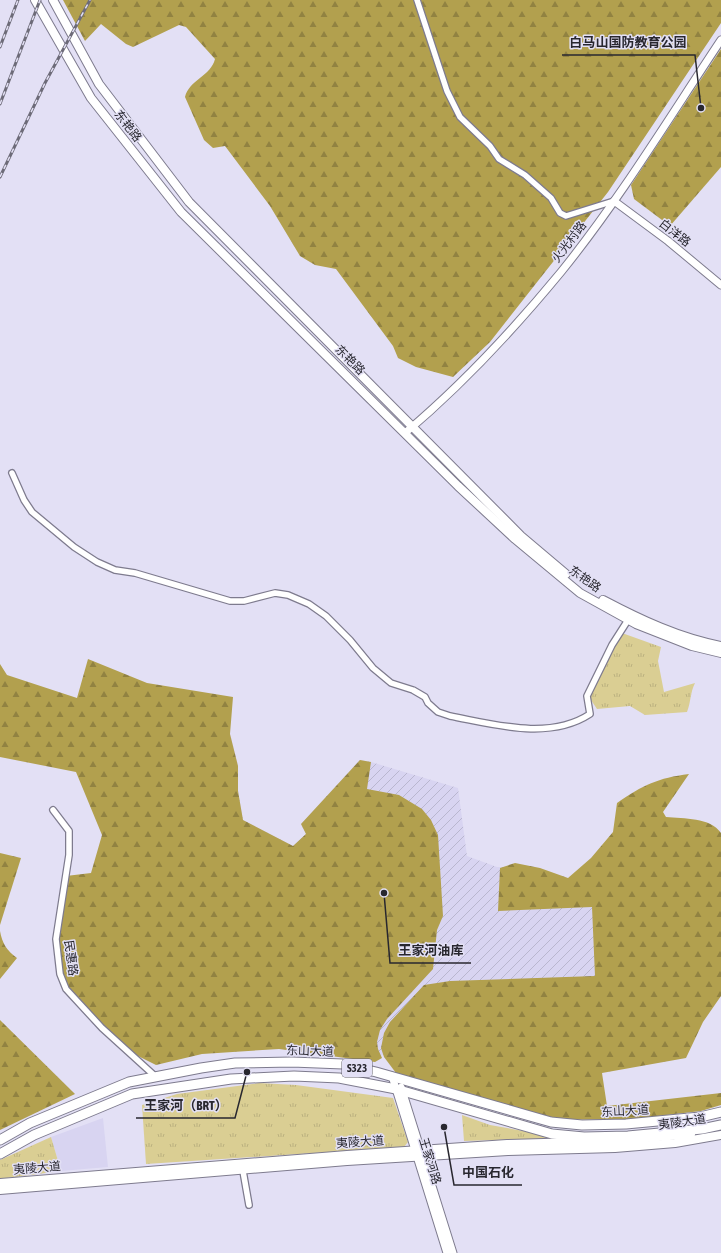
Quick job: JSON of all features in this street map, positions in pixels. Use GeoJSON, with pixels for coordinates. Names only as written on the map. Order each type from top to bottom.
{"type":"FeatureCollection","features":[{"type":"Feature","properties":{"kind":"main road","name":"东艳路"},"geometry":{"type":"LineString","coordinates":[[35,0],[91,98],[181,212],[405,433],[515,539],[580,593],[628,620],[692,646],[721,653]]}},
{"type":"Feature","properties":{"kind":"main road","name":"东艳路"},"geometry":{"type":"LineString","coordinates":[[53,0],[99,84],[189,202],[521,536],[582,588],[639,619],[694,641],[721,646]]}},
{"type":"Feature","properties":{"kind":"main road","name":"东山大道"},"geometry":{"type":"LineString","coordinates":[[0,1140],[30,1123],[129,1082],[235,1063],[285,1062],[343,1064],[395,1077],[551,1122],[582,1125],[626,1124],[700,1117],[721,1112]]}},
{"type":"Feature","properties":{"kind":"main road","name":"东山大道"},"geometry":{"type":"LineString","coordinates":[[0,1154],[34,1135],[132,1094],[231,1079],[294,1076],[339,1078],[399,1090],[520,1126],[558,1135],[584,1137],[628,1136],[702,1129],[721,1125]]}},
{"type":"Feature","properties":{"kind":"main road","name":"夷陵大道"},"geometry":{"type":"LineString","coordinates":[[0,1190],[243,1171],[507,1144],[622,1141],[675,1137],[721,1128]]}},
{"type":"Feature","properties":{"kind":"main road","name":"夷陵大道"},"geometry":{"type":"LineString","coordinates":[[0,1183],[419,1153],[615,1148],[675,1143],[721,1135]]}},
{"type":"Feature","properties":{"kind":"street"},"geometry":{"type":"LineString","coordinates":[[417,0],[447,90],[460,117],[490,146],[499,159],[525,175],[551,198],[560,213],[566,216],[614,201]]}},
{"type":"Feature","properties":{"kind":"street","name":"火光村路"},"geometry":{"type":"LineString","coordinates":[[405,433],[481,362],[561,271],[614,201],[721,40]]}},
{"type":"Feature","properties":{"kind":"street","name":"白洋路"},"geometry":{"type":"LineString","coordinates":[[614,201],[668,241],[721,285]]}},
{"type":"Feature","properties":{"kind":"street"},"geometry":{"type":"LineString","coordinates":[[12,473],[24,500],[32,512],[74,547],[97,562],[115,570],[135,573],[230,600],[244,601],[274,593],[288,595],[309,604],[326,616],[350,640],[373,668],[391,683],[413,690],[425,697],[428,703],[438,712],[450,716],[525,729],[559,726],[584,718],[590,714],[587,696],[612,645],[628,620]]}},
{"type":"Feature","properties":{"kind":"street","name":"民惠路"},"geometry":{"type":"LineString","coordinates":[[53,810],[69,831],[70,855],[56,939],[60,974],[66,989],[102,1028],[156,1077]]}},
{"type":"Feature","properties":{"kind":"street","name":"王家河路"},"geometry":{"type":"LineString","coordinates":[[395,1077],[453,1253]]}},
{"type":"Feature","properties":{"kind":"street","name":"王家河路"},"geometry":{"type":"LineString","coordinates":[[419,1153],[447,1253]]}},
{"type":"Feature","properties":{"kind":"street"},"geometry":{"type":"LineString","coordinates":[[243,1171],[249,1205]]}},
{"type":"Feature","properties":{"kind":"shaded area"},"geometry":{"type":"Polygon","coordinates":[[[230,734],[238,766],[238,791],[243,820],[293,846],[306,834],[301,824],[360,760],[458,788],[467,856],[497,867],[540,868],[554,880],[584,887],[630,971],[417,1036],[370,1062],[154,739],[230,734]]]}},
{"type":"Feature","properties":{"kind":"shaded area"},"geometry":{"type":"Polygon","coordinates":[[[103,1118],[108,1167],[61,1171],[51,1137],[103,1118]]]}},
{"type":"Feature","properties":{"kind":"green space"},"geometry":{"type":"Polygon","coordinates":[[[63,0],[721,0],[721,23],[608,192],[490,342],[453,377],[416,367],[398,358],[393,346],[336,269],[315,265],[300,256],[270,206],[225,146],[213,148],[204,140],[185,97],[191,86],[213,65],[215,59],[186,27],[179,25],[133,47],[126,44],[101,24],[85,41],[63,0]]]}},
{"type":"Feature","properties":{"kind":"green space"},"geometry":{"type":"Polygon","coordinates":[[[721,49],[721,167],[670,226],[634,199],[631,185],[721,49]]]}},
{"type":"Feature","properties":{"kind":"green space"},"geometry":{"type":"Polygon","coordinates":[[[622,633],[661,647],[658,661],[664,692],[695,683],[687,712],[645,715],[630,706],[597,709],[589,697],[622,633]]]}},
{"type":"Feature","properties":{"kind":"green space"},"geometry":{"type":"Polygon","coordinates":[[[88,659],[147,683],[233,697],[230,734],[238,766],[238,791],[243,820],[293,846],[306,834],[301,824],[360,760],[371,762],[367,789],[399,795],[422,809],[431,820],[438,835],[443,916],[437,930],[433,969],[387,1019],[380,1030],[377,1042],[382,1058],[375,1062],[279,1049],[202,1054],[156,1065],[128,1051],[66,989],[60,974],[56,939],[66,876],[91,873],[102,835],[76,772],[0,757],[0,664],[7,675],[77,698],[88,659]]]}},
{"type":"Feature","properties":{"kind":"green space"},"geometry":{"type":"Polygon","coordinates":[[[689,774],[663,812],[666,817],[704,821],[716,828],[721,833],[721,996],[703,1022],[686,1058],[602,1073],[607,1106],[721,1093],[721,1105],[701,1111],[632,1119],[552,1120],[399,1077],[384,1057],[381,1048],[384,1033],[390,1022],[424,985],[450,981],[595,976],[592,907],[498,911],[500,868],[515,863],[540,868],[568,878],[591,858],[613,832],[617,803],[635,791],[651,783],[689,774]]]}},
{"type":"Feature","properties":{"kind":"green space"},"geometry":{"type":"Polygon","coordinates":[[[0,853],[21,858],[0,925],[0,853]]]}},
{"type":"Feature","properties":{"kind":"green space"},"geometry":{"type":"Polygon","coordinates":[[[0,931],[2,939],[10,953],[17,958],[0,979],[0,931]]]}},
{"type":"Feature","properties":{"kind":"green space"},"geometry":{"type":"Polygon","coordinates":[[[0,1020],[75,1094],[0,1130],[0,1020]]]}},
{"type":"Feature","properties":{"kind":"green space"},"geometry":{"type":"Polygon","coordinates":[[[259,1083],[296,1085],[393,1098],[408,1142],[404,1147],[146,1164],[142,1105],[177,1094],[259,1083]]]}},
{"type":"Feature","properties":{"kind":"green space"},"geometry":{"type":"Polygon","coordinates":[[[462,1115],[490,1125],[562,1138],[464,1141],[462,1115]]]}},
{"type":"Feature","properties":{"kind":"green space"},"geometry":{"type":"Polygon","coordinates":[[[51,1137],[61,1171],[0,1179],[0,1160],[51,1137]]]}},
{"type":"Feature","properties":{"kind":"railway"},"geometry":{"type":"LineString","coordinates":[[0,47],[18,0]]}},
{"type":"Feature","properties":{"kind":"railway"},"geometry":{"type":"LineString","coordinates":[[0,104],[40,0]]}},
{"type":"Feature","properties":{"kind":"railway"},"geometry":{"type":"LineString","coordinates":[[0,177],[45,83],[90,0]]}},
{"type":"Feature","properties":{"kind":"place","name":"白马山国防教育公园"},"geometry":{"type":"Point","coordinates":[701,108]}},
{"type":"Feature","properties":{"kind":"place","name":"王家河油库"},"geometry":{"type":"Point","coordinates":[384,893]}},
{"type":"Feature","properties":{"kind":"place","name":"王家河（BRT）"},"geometry":{"type":"Point","coordinates":[247,1072]}},
{"type":"Feature","properties":{"kind":"place","name":"中国石化"},"geometry":{"type":"Point","coordinates":[444,1127]}}]}
